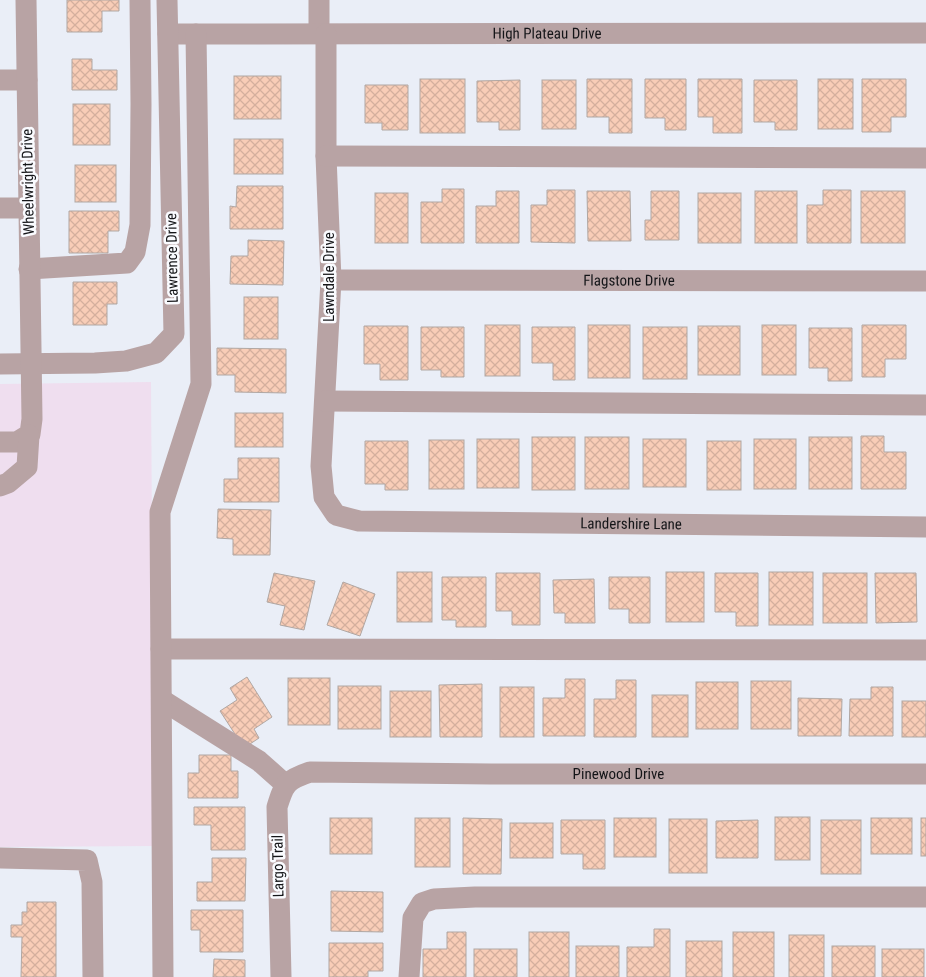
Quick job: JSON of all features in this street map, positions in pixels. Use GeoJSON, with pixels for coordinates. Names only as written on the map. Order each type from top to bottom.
{"type":"FeatureCollection","features":[{"type":"Feature","properties":{"kind":"street","name":"Wheelwright Drive"},"geometry":{"type":"LineString","coordinates":[[0,486],[8,483],[27,467],[32,419],[26,0]]}},
{"type":"Feature","properties":{"kind":"street"},"geometry":{"type":"LineString","coordinates":[[30,269],[126,263],[135,252],[140,225],[140,0]]}},
{"type":"Feature","properties":{"kind":"street","name":"Lawrence Drive"},"geometry":{"type":"LineString","coordinates":[[0,364],[126,361],[156,353],[174,334],[167,0]]}},
{"type":"Feature","properties":{"kind":"street","name":"Lawndale Drive"},"geometry":{"type":"LineString","coordinates":[[319,0],[322,34],[331,280],[321,466],[324,497],[336,515]]}},
{"type":"Feature","properties":{"kind":"street","name":"High Plateau Drive"},"geometry":{"type":"LineString","coordinates":[[168,34],[926,33]]}},
{"type":"Feature","properties":{"kind":"street"},"geometry":{"type":"LineString","coordinates":[[163,977],[160,512],[201,384],[196,34]]}},
{"type":"Feature","properties":{"kind":"street"},"geometry":{"type":"LineString","coordinates":[[0,80],[27,80]]}},
{"type":"Feature","properties":{"kind":"street"},"geometry":{"type":"LineString","coordinates":[[326,156],[926,158]]}},
{"type":"Feature","properties":{"kind":"street"},"geometry":{"type":"LineString","coordinates":[[0,208],[28,208]]}},
{"type":"Feature","properties":{"kind":"street","name":"Flagstone Drive"},"geometry":{"type":"LineString","coordinates":[[331,280],[926,281]]}},
{"type":"Feature","properties":{"kind":"street"},"geometry":{"type":"LineString","coordinates":[[325,401],[926,405]]}},
{"type":"Feature","properties":{"kind":"street"},"geometry":{"type":"LineString","coordinates":[[0,442],[17,442],[29,435]]}},
{"type":"Feature","properties":{"kind":"street","name":"Landershire Lane"},"geometry":{"type":"LineString","coordinates":[[336,515],[359,521],[926,527]]}},
{"type":"Feature","properties":{"kind":"street"},"geometry":{"type":"LineString","coordinates":[[162,649],[926,650]]}},
{"type":"Feature","properties":{"kind":"street"},"geometry":{"type":"LineString","coordinates":[[162,700],[259,761],[286,785]]}},
{"type":"Feature","properties":{"kind":"street","name":"Pinewood Drive"},"geometry":{"type":"LineString","coordinates":[[286,785],[292,778],[310,772],[926,774]]}},
{"type":"Feature","properties":{"kind":"street","name":"Largo Trail"},"geometry":{"type":"LineString","coordinates":[[281,977],[277,807],[282,790],[286,785]]}},
{"type":"Feature","properties":{"kind":"street"},"geometry":{"type":"LineString","coordinates":[[0,858],[87,860],[92,882],[93,977]]}},
{"type":"Feature","properties":{"kind":"street"},"geometry":{"type":"LineString","coordinates":[[410,977],[413,918],[422,903],[434,899],[475,897],[926,897]]}},
{"type":"Feature","properties":{"kind":"shaded area"},"geometry":{"type":"Polygon","coordinates":[[[151,382],[154,846],[0,847],[0,384],[151,382]]]}},
{"type":"Feature","properties":{"kind":"building"},"geometry":{"type":"Polygon","coordinates":[[[67,0],[119,0],[119,11],[102,11],[102,32],[67,32],[67,0]]]}},
{"type":"Feature","properties":{"kind":"building"},"geometry":{"type":"Polygon","coordinates":[[[72,59],[92,59],[92,70],[117,70],[117,90],[72,90],[72,59]]]}},
{"type":"Feature","properties":{"kind":"building"},"geometry":{"type":"Polygon","coordinates":[[[234,76],[281,76],[281,119],[234,119],[234,76]]]}},
{"type":"Feature","properties":{"kind":"building"},"geometry":{"type":"Polygon","coordinates":[[[420,79],[465,79],[465,133],[420,133],[420,79]]]}},
{"type":"Feature","properties":{"kind":"building"},"geometry":{"type":"Polygon","coordinates":[[[587,79],[632,79],[632,133],[609,133],[609,117],[587,117],[587,79]]]}},
{"type":"Feature","properties":{"kind":"building"},"geometry":{"type":"Polygon","coordinates":[[[645,79],[686,79],[686,130],[665,130],[665,118],[645,118],[645,79]]]}},
{"type":"Feature","properties":{"kind":"building"},"geometry":{"type":"Polygon","coordinates":[[[698,79],[742,79],[742,133],[713,133],[713,117],[698,117],[698,79]]]}},
{"type":"Feature","properties":{"kind":"building"},"geometry":{"type":"Polygon","coordinates":[[[818,79],[853,79],[853,129],[818,129],[818,79]]]}},
{"type":"Feature","properties":{"kind":"building"},"geometry":{"type":"Polygon","coordinates":[[[862,79],[906,79],[906,117],[891,117],[891,132],[862,132],[862,79]]]}},
{"type":"Feature","properties":{"kind":"building"},"geometry":{"type":"Polygon","coordinates":[[[520,80],[520,130],[499,130],[499,122],[477,122],[477,81],[520,80]]]}},
{"type":"Feature","properties":{"kind":"building"},"geometry":{"type":"Polygon","coordinates":[[[542,80],[576,80],[576,129],[542,129],[542,80]]]}},
{"type":"Feature","properties":{"kind":"building"},"geometry":{"type":"Polygon","coordinates":[[[754,80],[797,80],[797,130],[775,130],[775,122],[754,122],[754,80]]]}},
{"type":"Feature","properties":{"kind":"building"},"geometry":{"type":"Polygon","coordinates":[[[365,85],[408,85],[408,130],[382,130],[382,123],[365,123],[365,85]]]}},
{"type":"Feature","properties":{"kind":"building"},"geometry":{"type":"Polygon","coordinates":[[[73,104],[110,104],[110,145],[73,145],[73,104]]]}},
{"type":"Feature","properties":{"kind":"building"},"geometry":{"type":"Polygon","coordinates":[[[234,139],[283,139],[283,174],[234,174],[234,139]]]}},
{"type":"Feature","properties":{"kind":"building"},"geometry":{"type":"Polygon","coordinates":[[[75,165],[116,165],[116,202],[75,202],[75,165]]]}},
{"type":"Feature","properties":{"kind":"building"},"geometry":{"type":"Polygon","coordinates":[[[237,186],[283,186],[283,229],[230,229],[230,206],[236,207],[237,186]]]}},
{"type":"Feature","properties":{"kind":"building"},"geometry":{"type":"Polygon","coordinates":[[[442,189],[464,189],[464,243],[421,243],[421,202],[442,202],[442,189]]]}},
{"type":"Feature","properties":{"kind":"building"},"geometry":{"type":"Polygon","coordinates":[[[547,190],[575,190],[575,243],[531,242],[531,205],[547,205],[547,190]]]}},
{"type":"Feature","properties":{"kind":"building"},"geometry":{"type":"Polygon","coordinates":[[[823,190],[851,190],[851,243],[807,243],[807,205],[823,205],[823,190]]]}},
{"type":"Feature","properties":{"kind":"building"},"geometry":{"type":"Polygon","coordinates":[[[496,191],[519,191],[519,243],[476,243],[476,206],[496,206],[496,191]]]}},
{"type":"Feature","properties":{"kind":"building"},"geometry":{"type":"Polygon","coordinates":[[[587,191],[630,191],[631,241],[588,241],[587,191]]]}},
{"type":"Feature","properties":{"kind":"building"},"geometry":{"type":"Polygon","coordinates":[[[651,191],[679,191],[679,240],[645,240],[645,220],[651,220],[651,191]]]}},
{"type":"Feature","properties":{"kind":"building"},"geometry":{"type":"Polygon","coordinates":[[[755,191],[797,191],[797,243],[755,243],[755,191]]]}},
{"type":"Feature","properties":{"kind":"building"},"geometry":{"type":"Polygon","coordinates":[[[861,191],[905,191],[905,243],[861,243],[861,191]]]}},
{"type":"Feature","properties":{"kind":"building"},"geometry":{"type":"Polygon","coordinates":[[[375,193],[408,193],[408,243],[375,243],[375,193]]]}},
{"type":"Feature","properties":{"kind":"building"},"geometry":{"type":"Polygon","coordinates":[[[698,193],[741,193],[741,243],[698,243],[698,193]]]}},
{"type":"Feature","properties":{"kind":"building"},"geometry":{"type":"Polygon","coordinates":[[[69,211],[119,211],[119,231],[108,231],[108,253],[69,253],[69,211]]]}},
{"type":"Feature","properties":{"kind":"building"},"geometry":{"type":"Polygon","coordinates":[[[248,240],[284,241],[283,285],[230,284],[231,256],[248,256],[248,240]]]}},
{"type":"Feature","properties":{"kind":"building"},"geometry":{"type":"Polygon","coordinates":[[[73,282],[117,282],[117,304],[107,304],[107,325],[73,325],[73,282]]]}},
{"type":"Feature","properties":{"kind":"building"},"geometry":{"type":"Polygon","coordinates":[[[244,297],[278,297],[278,339],[244,339],[244,297]]]}},
{"type":"Feature","properties":{"kind":"building"},"geometry":{"type":"Polygon","coordinates":[[[485,325],[520,325],[520,376],[485,376],[485,325]]]}},
{"type":"Feature","properties":{"kind":"building"},"geometry":{"type":"Polygon","coordinates":[[[588,325],[630,325],[630,378],[588,378],[588,325]]]}},
{"type":"Feature","properties":{"kind":"building"},"geometry":{"type":"Polygon","coordinates":[[[762,325],[796,325],[796,375],[762,375],[762,325]]]}},
{"type":"Feature","properties":{"kind":"building"},"geometry":{"type":"Polygon","coordinates":[[[862,325],[906,325],[906,359],[885,359],[885,377],[862,377],[862,325]]]}},
{"type":"Feature","properties":{"kind":"building"},"geometry":{"type":"Polygon","coordinates":[[[364,326],[408,326],[408,380],[380,380],[380,364],[364,364],[364,326]]]}},
{"type":"Feature","properties":{"kind":"building"},"geometry":{"type":"Polygon","coordinates":[[[698,326],[740,326],[740,375],[698,375],[698,326]]]}},
{"type":"Feature","properties":{"kind":"building"},"geometry":{"type":"Polygon","coordinates":[[[421,327],[464,327],[464,377],[441,377],[441,370],[421,370],[421,327]]]}},
{"type":"Feature","properties":{"kind":"building"},"geometry":{"type":"Polygon","coordinates":[[[532,327],[575,327],[575,380],[553,380],[553,363],[532,363],[532,327]]]}},
{"type":"Feature","properties":{"kind":"building"},"geometry":{"type":"Polygon","coordinates":[[[643,327],[687,327],[687,379],[643,379],[643,327]]]}},
{"type":"Feature","properties":{"kind":"building"},"geometry":{"type":"Polygon","coordinates":[[[809,328],[852,328],[852,381],[828,381],[828,368],[809,368],[809,328]]]}},
{"type":"Feature","properties":{"kind":"building"},"geometry":{"type":"Polygon","coordinates":[[[217,348],[286,349],[286,393],[235,392],[235,375],[217,375],[217,348]]]}},
{"type":"Feature","properties":{"kind":"building"},"geometry":{"type":"Polygon","coordinates":[[[235,413],[283,413],[283,447],[235,447],[235,413]]]}},
{"type":"Feature","properties":{"kind":"building"},"geometry":{"type":"Polygon","coordinates":[[[861,436],[884,436],[884,452],[906,452],[906,489],[861,489],[861,436]]]}},
{"type":"Feature","properties":{"kind":"building"},"geometry":{"type":"Polygon","coordinates":[[[532,437],[575,437],[575,490],[532,490],[532,437]]]}},
{"type":"Feature","properties":{"kind":"building"},"geometry":{"type":"Polygon","coordinates":[[[585,437],[629,437],[629,489],[585,489],[585,437]]]}},
{"type":"Feature","properties":{"kind":"building"},"geometry":{"type":"Polygon","coordinates":[[[809,437],[852,437],[852,489],[809,489],[809,437]]]}},
{"type":"Feature","properties":{"kind":"building"},"geometry":{"type":"Polygon","coordinates":[[[477,439],[519,439],[519,488],[477,488],[477,439]]]}},
{"type":"Feature","properties":{"kind":"building"},"geometry":{"type":"Polygon","coordinates":[[[643,439],[686,439],[686,487],[643,487],[643,439]]]}},
{"type":"Feature","properties":{"kind":"building"},"geometry":{"type":"Polygon","coordinates":[[[754,439],[796,439],[796,489],[754,489],[754,439]]]}},
{"type":"Feature","properties":{"kind":"building"},"geometry":{"type":"Polygon","coordinates":[[[429,440],[464,440],[464,489],[429,489],[429,440]]]}},
{"type":"Feature","properties":{"kind":"building"},"geometry":{"type":"Polygon","coordinates":[[[365,441],[408,441],[408,490],[385,490],[385,484],[365,484],[365,441]]]}},
{"type":"Feature","properties":{"kind":"building"},"geometry":{"type":"Polygon","coordinates":[[[707,441],[741,441],[741,490],[707,490],[707,441]]]}},
{"type":"Feature","properties":{"kind":"building"},"geometry":{"type":"Polygon","coordinates":[[[238,458],[279,458],[279,502],[224,502],[224,479],[238,479],[238,458]]]}},
{"type":"Feature","properties":{"kind":"building"},"geometry":{"type":"Polygon","coordinates":[[[218,509],[271,510],[270,555],[233,555],[233,539],[217,538],[218,509]]]}},
{"type":"Feature","properties":{"kind":"building"},"geometry":{"type":"Polygon","coordinates":[[[397,572],[432,572],[432,622],[397,622],[397,572]]]}},
{"type":"Feature","properties":{"kind":"building"},"geometry":{"type":"Polygon","coordinates":[[[666,572],[704,572],[704,622],[666,622],[666,572]]]}},
{"type":"Feature","properties":{"kind":"building"},"geometry":{"type":"Polygon","coordinates":[[[769,572],[813,572],[813,625],[769,625],[769,572]]]}},
{"type":"Feature","properties":{"kind":"building"},"geometry":{"type":"Polygon","coordinates":[[[274,573],[315,581],[304,630],[280,625],[285,606],[267,602],[274,573]]]}},
{"type":"Feature","properties":{"kind":"building"},"geometry":{"type":"Polygon","coordinates":[[[496,573],[540,573],[540,625],[512,625],[512,611],[496,611],[496,573]]]}},
{"type":"Feature","properties":{"kind":"building"},"geometry":{"type":"Polygon","coordinates":[[[715,573],[758,573],[758,626],[736,626],[736,612],[715,612],[715,573]]]}},
{"type":"Feature","properties":{"kind":"building"},"geometry":{"type":"Polygon","coordinates":[[[823,573],[867,573],[867,623],[823,623],[823,573]]]}},
{"type":"Feature","properties":{"kind":"building"},"geometry":{"type":"Polygon","coordinates":[[[875,573],[916,573],[917,622],[876,623],[875,573]]]}},
{"type":"Feature","properties":{"kind":"building"},"geometry":{"type":"Polygon","coordinates":[[[442,577],[486,577],[486,627],[456,627],[456,620],[442,620],[442,577]]]}},
{"type":"Feature","properties":{"kind":"building"},"geometry":{"type":"Polygon","coordinates":[[[609,577],[650,577],[650,623],[629,623],[629,609],[609,609],[609,577]]]}},
{"type":"Feature","properties":{"kind":"building"},"geometry":{"type":"Polygon","coordinates":[[[594,579],[595,623],[565,623],[565,613],[554,613],[553,580],[594,579]]]}},
{"type":"Feature","properties":{"kind":"building"},"geometry":{"type":"Polygon","coordinates":[[[343,582],[375,594],[360,636],[327,625],[343,582]]]}},
{"type":"Feature","properties":{"kind":"building"},"geometry":{"type":"Polygon","coordinates":[[[247,677],[272,717],[254,729],[259,738],[244,748],[220,711],[237,700],[230,688],[247,677]]]}},
{"type":"Feature","properties":{"kind":"building"},"geometry":{"type":"Polygon","coordinates":[[[288,678],[330,678],[330,725],[288,725],[288,678]]]}},
{"type":"Feature","properties":{"kind":"building"},"geometry":{"type":"Polygon","coordinates":[[[565,679],[585,679],[585,736],[543,736],[543,698],[565,698],[565,679]]]}},
{"type":"Feature","properties":{"kind":"building"},"geometry":{"type":"Polygon","coordinates":[[[616,680],[636,680],[636,737],[594,737],[594,699],[616,699],[616,680]]]}},
{"type":"Feature","properties":{"kind":"building"},"geometry":{"type":"Polygon","coordinates":[[[751,681],[791,681],[791,729],[751,729],[751,681]]]}},
{"type":"Feature","properties":{"kind":"building"},"geometry":{"type":"Polygon","coordinates":[[[696,682],[738,682],[738,729],[696,729],[696,682]]]}},
{"type":"Feature","properties":{"kind":"building"},"geometry":{"type":"Polygon","coordinates":[[[482,684],[482,737],[440,737],[439,685],[482,684]]]}},
{"type":"Feature","properties":{"kind":"building"},"geometry":{"type":"Polygon","coordinates":[[[338,686],[381,686],[381,729],[338,729],[338,686]]]}},
{"type":"Feature","properties":{"kind":"building"},"geometry":{"type":"Polygon","coordinates":[[[500,687],[534,687],[534,737],[500,737],[500,687]]]}},
{"type":"Feature","properties":{"kind":"building"},"geometry":{"type":"Polygon","coordinates":[[[871,687],[893,687],[893,736],[849,736],[850,699],[871,699],[871,687]]]}},
{"type":"Feature","properties":{"kind":"building"},"geometry":{"type":"Polygon","coordinates":[[[390,691],[431,691],[431,737],[390,737],[390,691]]]}},
{"type":"Feature","properties":{"kind":"building"},"geometry":{"type":"Polygon","coordinates":[[[652,695],[688,695],[688,737],[652,737],[652,695]]]}},
{"type":"Feature","properties":{"kind":"building"},"geometry":{"type":"Polygon","coordinates":[[[798,698],[842,699],[841,736],[798,736],[798,698]]]}},
{"type":"Feature","properties":{"kind":"building"},"geometry":{"type":"Polygon","coordinates":[[[902,701],[926,701],[926,737],[902,737],[902,701]]]}},
{"type":"Feature","properties":{"kind":"building"},"geometry":{"type":"Polygon","coordinates":[[[199,755],[231,755],[231,771],[238,771],[238,798],[188,798],[188,773],[199,773],[199,755]]]}},
{"type":"Feature","properties":{"kind":"building"},"geometry":{"type":"Polygon","coordinates":[[[194,807],[245,807],[245,850],[211,850],[211,825],[194,825],[194,807]]]}},
{"type":"Feature","properties":{"kind":"building"},"geometry":{"type":"Polygon","coordinates":[[[775,817],[810,817],[810,860],[775,860],[775,817]]]}},
{"type":"Feature","properties":{"kind":"building"},"geometry":{"type":"Polygon","coordinates":[[[330,818],[372,818],[372,854],[330,854],[330,818]]]}},
{"type":"Feature","properties":{"kind":"building"},"geometry":{"type":"Polygon","coordinates":[[[415,818],[450,818],[450,867],[415,867],[415,818]]]}},
{"type":"Feature","properties":{"kind":"building"},"geometry":{"type":"Polygon","coordinates":[[[463,818],[502,819],[501,874],[463,874],[463,818]]]}},
{"type":"Feature","properties":{"kind":"building"},"geometry":{"type":"Polygon","coordinates":[[[614,818],[656,818],[656,857],[614,857],[614,818]]]}},
{"type":"Feature","properties":{"kind":"building"},"geometry":{"type":"Polygon","coordinates":[[[871,818],[912,818],[912,854],[871,854],[871,818]]]}},
{"type":"Feature","properties":{"kind":"building"},"geometry":{"type":"Polygon","coordinates":[[[921,818],[926,818],[926,856],[921,856],[921,818]]]}},
{"type":"Feature","properties":{"kind":"building"},"geometry":{"type":"Polygon","coordinates":[[[669,819],[707,819],[707,873],[669,873],[669,819]]]}},
{"type":"Feature","properties":{"kind":"building"},"geometry":{"type":"Polygon","coordinates":[[[561,820],[605,820],[605,869],[583,869],[583,854],[561,854],[561,820]]]}},
{"type":"Feature","properties":{"kind":"building"},"geometry":{"type":"Polygon","coordinates":[[[758,820],[758,858],[716,858],[716,821],[758,820]]]}},
{"type":"Feature","properties":{"kind":"building"},"geometry":{"type":"Polygon","coordinates":[[[821,820],[861,820],[861,874],[821,874],[821,820]]]}},
{"type":"Feature","properties":{"kind":"building"},"geometry":{"type":"Polygon","coordinates":[[[510,823],[553,823],[553,858],[510,858],[510,823]]]}},
{"type":"Feature","properties":{"kind":"building"},"geometry":{"type":"Polygon","coordinates":[[[212,858],[246,858],[245,901],[197,901],[197,882],[212,882],[212,858]]]}},
{"type":"Feature","properties":{"kind":"building"},"geometry":{"type":"Polygon","coordinates":[[[331,891],[383,892],[383,932],[331,931],[331,891]]]}},
{"type":"Feature","properties":{"kind":"building"},"geometry":{"type":"Polygon","coordinates":[[[27,902],[56,902],[56,977],[21,977],[22,937],[11,937],[11,925],[22,925],[22,912],[27,912],[27,902]]]}},
{"type":"Feature","properties":{"kind":"building"},"geometry":{"type":"Polygon","coordinates":[[[191,910],[243,910],[243,952],[200,952],[200,930],[191,930],[191,910]]]}},
{"type":"Feature","properties":{"kind":"building"},"geometry":{"type":"Polygon","coordinates":[[[654,929],[670,929],[670,977],[627,977],[627,947],[654,947],[654,929]]]}},
{"type":"Feature","properties":{"kind":"building"},"geometry":{"type":"Polygon","coordinates":[[[447,932],[466,932],[466,977],[423,977],[423,949],[447,949],[447,932]]]}},
{"type":"Feature","properties":{"kind":"building"},"geometry":{"type":"Polygon","coordinates":[[[529,932],[569,932],[569,977],[529,977],[529,932]]]}},
{"type":"Feature","properties":{"kind":"building"},"geometry":{"type":"Polygon","coordinates":[[[733,932],[774,932],[774,977],[733,977],[733,932]]]}},
{"type":"Feature","properties":{"kind":"building"},"geometry":{"type":"Polygon","coordinates":[[[789,935],[824,935],[824,977],[789,977],[789,935]]]}},
{"type":"Feature","properties":{"kind":"building"},"geometry":{"type":"Polygon","coordinates":[[[686,941],[722,941],[722,977],[686,977],[686,941]]]}},
{"type":"Feature","properties":{"kind":"building"},"geometry":{"type":"Polygon","coordinates":[[[329,943],[383,943],[383,971],[368,971],[368,977],[329,977],[329,943]]]}},
{"type":"Feature","properties":{"kind":"building"},"geometry":{"type":"Polygon","coordinates":[[[576,946],[619,946],[619,977],[576,977],[576,946]]]}},
{"type":"Feature","properties":{"kind":"building"},"geometry":{"type":"Polygon","coordinates":[[[832,946],[875,946],[875,977],[832,977],[832,946]]]}},
{"type":"Feature","properties":{"kind":"building"},"geometry":{"type":"Polygon","coordinates":[[[474,949],[517,949],[517,977],[474,977],[474,949]]]}},
{"type":"Feature","properties":{"kind":"building"},"geometry":{"type":"Polygon","coordinates":[[[882,949],[924,949],[924,977],[882,977],[882,949]]]}},
{"type":"Feature","properties":{"kind":"building"},"geometry":{"type":"Polygon","coordinates":[[[214,959],[245,960],[245,977],[213,977],[214,959]]]}}]}
